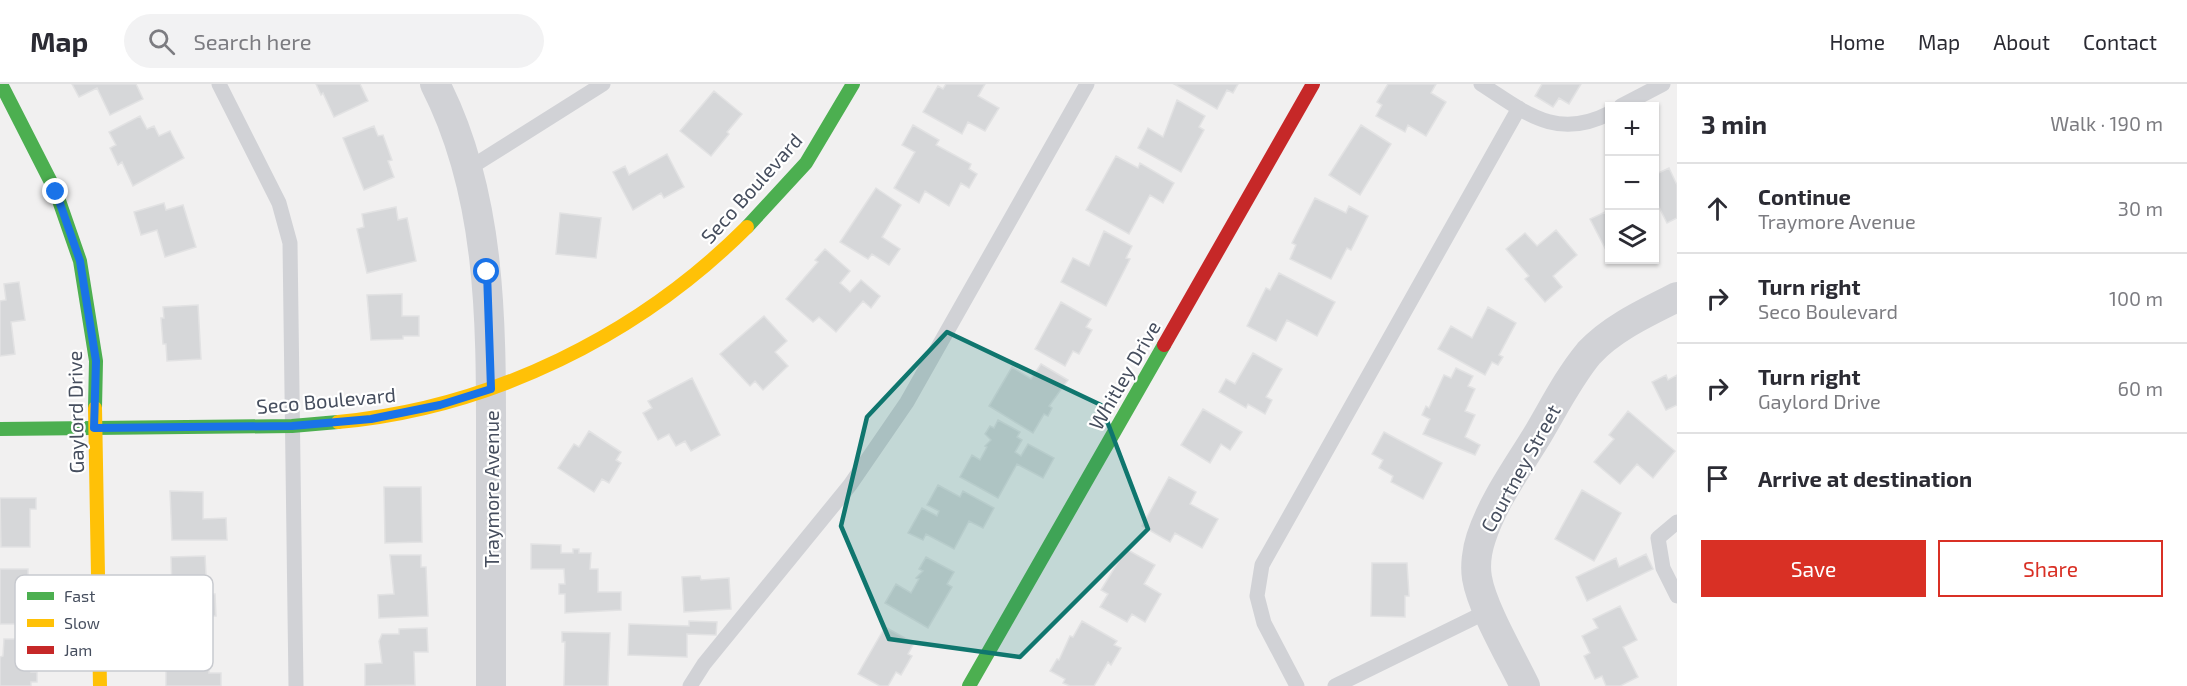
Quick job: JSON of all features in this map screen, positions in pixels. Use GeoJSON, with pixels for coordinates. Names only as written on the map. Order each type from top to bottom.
{"type":"FeatureCollection","features":[{"type":"Feature","properties":{"kind":"street","name":"Gaylord Drive"},"geometry":{"type":"LineString","coordinates":[[1,84],[56,192],[80,261],[96,361],[94,428],[97,575]]}},
{"type":"Feature","properties":{"kind":"street","name":"Traymore Avenue"},"geometry":{"type":"LineString","coordinates":[[435,84],[444,102],[468,169],[487,272],[491,389],[491,686]]}},
{"type":"Feature","properties":{"kind":"street","name":"Seco Boulevard"},"geometry":{"type":"LineString","coordinates":[[0,429],[292,426],[371,419],[440,405],[491,389],[552,363],[614,332],[664,298],[718,256],[806,163],[854,84]]}},
{"type":"Feature","properties":{"kind":"street","name":"Whitley Drive"},"geometry":{"type":"LineString","coordinates":[[969,686],[1313,84]]}},
{"type":"Feature","properties":{"kind":"street","name":"Courtney Street"},"geometry":{"type":"LineString","coordinates":[[1525,686],[1488,611],[1477,579],[1477,559],[1481,539],[1497,502],[1556,404],[1590,353],[1634,319],[1677,297]]}},
{"type":"Feature","properties":{"kind":"street","name":"Gaylord Drive"},"geometry":{"type":"LineString","coordinates":[[100,671],[100,686]]}},
{"type":"Feature","properties":{"kind":"lane"},"geometry":{"type":"LineString","coordinates":[[219,84],[279,203],[290,243],[296,686]]}},
{"type":"Feature","properties":{"kind":"lane"},"geometry":{"type":"LineString","coordinates":[[468,169],[603,84]]}},
{"type":"Feature","properties":{"kind":"lane"},"geometry":{"type":"LineString","coordinates":[[690,686],[704,664],[850,485],[907,402],[1087,84]]}},
{"type":"Feature","properties":{"kind":"lane"},"geometry":{"type":"LineString","coordinates":[[1481,84],[1545,122],[1572,126],[1605,115]]}},
{"type":"Feature","properties":{"kind":"lane"},"geometry":{"type":"LineString","coordinates":[[1629,102],[1663,84]]}},
{"type":"Feature","properties":{"kind":"lane"},"geometry":{"type":"LineString","coordinates":[[1297,686],[1264,623],[1257,596],[1262,565],[1519,108]]}},
{"type":"Feature","properties":{"kind":"lane"},"geometry":{"type":"LineString","coordinates":[[1677,522],[1658,538],[1663,568],[1677,597]]}},
{"type":"Feature","properties":{"kind":"lane"},"geometry":{"type":"LineString","coordinates":[[1335,686],[1488,611]]}},
{"type":"Feature","properties":{"kind":"highlighted area"},"geometry":{"type":"Polygon","coordinates":[[[947,332],[1101,405],[1148,529],[1020,657],[889,639],[841,526],[867,417],[947,332]]]}},
{"type":"Feature","properties":{"kind":"building"},"geometry":{"type":"Polygon","coordinates":[[[72,84],[136,84],[143,99],[110,115],[97,88],[79,97],[72,84]]]}},
{"type":"Feature","properties":{"kind":"building"},"geometry":{"type":"Polygon","coordinates":[[[316,84],[360,84],[368,101],[334,117],[323,93],[321,95],[316,84]]]}},
{"type":"Feature","properties":{"kind":"building"},"geometry":{"type":"Polygon","coordinates":[[[946,84],[985,84],[978,96],[999,108],[985,131],[968,122],[962,134],[923,112],[938,86],[943,89],[946,84]]]}},
{"type":"Feature","properties":{"kind":"building"},"geometry":{"type":"Polygon","coordinates":[[[1174,84],[1238,84],[1233,93],[1227,90],[1217,109],[1174,84]]]}},
{"type":"Feature","properties":{"kind":"building"},"geometry":{"type":"Polygon","coordinates":[[[1388,84],[1436,84],[1431,93],[1446,102],[1426,136],[1408,125],[1405,132],[1376,116],[1382,105],[1377,102],[1388,84]]]}},
{"type":"Feature","properties":{"kind":"building"},"geometry":{"type":"Polygon","coordinates":[[[1542,84],[1581,84],[1569,104],[1559,98],[1553,107],[1535,96],[1542,84]]]}},
{"type":"Feature","properties":{"kind":"building"},"geometry":{"type":"Polygon","coordinates":[[[714,91],[742,114],[711,156],[680,131],[714,91]]]}},
{"type":"Feature","properties":{"kind":"building"},"geometry":{"type":"Polygon","coordinates":[[[1177,100],[1205,116],[1199,127],[1204,130],[1181,172],[1138,148],[1148,128],[1163,137],[1177,100]]]}},
{"type":"Feature","properties":{"kind":"building"},"geometry":{"type":"Polygon","coordinates":[[[140,116],[147,129],[154,126],[159,136],[170,131],[184,158],[133,186],[122,162],[118,165],[110,148],[116,145],[109,132],[140,116]]]}},
{"type":"Feature","properties":{"kind":"building"},"geometry":{"type":"Polygon","coordinates":[[[913,125],[939,140],[936,145],[971,164],[969,169],[977,174],[969,188],[961,183],[949,206],[925,191],[919,203],[894,188],[915,152],[902,145],[913,125]]]}},
{"type":"Feature","properties":{"kind":"building"},"geometry":{"type":"Polygon","coordinates":[[[1361,125],[1391,144],[1360,195],[1329,175],[1361,125]]]}},
{"type":"Feature","properties":{"kind":"building"},"geometry":{"type":"Polygon","coordinates":[[[374,126],[378,136],[383,135],[392,160],[388,161],[394,177],[364,190],[343,138],[374,126]]]}},
{"type":"Feature","properties":{"kind":"building"},"geometry":{"type":"Polygon","coordinates":[[[667,154],[684,187],[664,198],[661,193],[633,210],[613,172],[625,166],[629,175],[667,154]]]}},
{"type":"Feature","properties":{"kind":"building"},"geometry":{"type":"Polygon","coordinates":[[[1116,156],[1138,168],[1140,163],[1174,183],[1163,203],[1150,195],[1129,234],[1086,210],[1116,156]]]}},
{"type":"Feature","properties":{"kind":"building"},"geometry":{"type":"Polygon","coordinates":[[[1669,168],[1677,185],[1677,218],[1667,223],[1659,207],[1659,173],[1669,168]]]}},
{"type":"Feature","properties":{"kind":"building"},"geometry":{"type":"Polygon","coordinates":[[[876,188],[901,205],[882,237],[900,249],[889,265],[872,254],[868,259],[840,242],[876,188]]]}},
{"type":"Feature","properties":{"kind":"building"},"geometry":{"type":"Polygon","coordinates":[[[1315,198],[1346,213],[1349,206],[1368,216],[1351,250],[1347,248],[1331,279],[1290,259],[1296,245],[1292,243],[1315,198]]]}},
{"type":"Feature","properties":{"kind":"building"},"geometry":{"type":"Polygon","coordinates":[[[164,203],[166,210],[183,205],[196,247],[165,257],[157,230],[141,235],[134,212],[164,203]]]}},
{"type":"Feature","properties":{"kind":"building"},"geometry":{"type":"Polygon","coordinates":[[[396,207],[398,220],[407,218],[416,261],[367,273],[357,229],[364,227],[362,214],[396,207]]]}},
{"type":"Feature","properties":{"kind":"building"},"geometry":{"type":"Polygon","coordinates":[[[1605,212],[1605,248],[1590,219],[1605,212]]]}},
{"type":"Feature","properties":{"kind":"building"},"geometry":{"type":"Polygon","coordinates":[[[560,213],[601,218],[596,258],[556,254],[560,213]]]}},
{"type":"Feature","properties":{"kind":"building"},"geometry":{"type":"Polygon","coordinates":[[[1556,230],[1577,255],[1553,276],[1562,287],[1545,302],[1525,279],[1529,276],[1506,249],[1525,233],[1537,246],[1556,230]]]}},
{"type":"Feature","properties":{"kind":"building"},"geometry":{"type":"Polygon","coordinates":[[[1104,231],[1132,246],[1126,258],[1130,259],[1106,306],[1061,282],[1073,258],[1089,266],[1104,231]]]}},
{"type":"Feature","properties":{"kind":"building"},"geometry":{"type":"Polygon","coordinates":[[[825,249],[850,271],[840,283],[850,292],[861,280],[880,296],[871,308],[863,301],[836,332],[819,317],[813,322],[786,299],[818,262],[815,260],[825,249]]]}},
{"type":"Feature","properties":{"kind":"building"},"geometry":{"type":"Polygon","coordinates":[[[1279,273],[1335,302],[1317,336],[1287,320],[1276,341],[1247,326],[1266,288],[1270,290],[1279,273]]]}},
{"type":"Feature","properties":{"kind":"building"},"geometry":{"type":"Polygon","coordinates":[[[19,282],[25,320],[11,322],[15,354],[0,356],[0,301],[6,300],[4,284],[19,282]]]}},
{"type":"Feature","properties":{"kind":"building"},"geometry":{"type":"Polygon","coordinates":[[[402,294],[402,316],[419,316],[419,336],[371,340],[367,295],[402,294]]]}},
{"type":"Feature","properties":{"kind":"building"},"geometry":{"type":"Polygon","coordinates":[[[1061,302],[1091,319],[1086,327],[1092,330],[1079,354],[1073,351],[1065,366],[1035,349],[1061,302]]]}},
{"type":"Feature","properties":{"kind":"building"},"geometry":{"type":"Polygon","coordinates":[[[198,305],[201,359],[167,361],[161,318],[164,318],[163,307],[198,305]]]}},
{"type":"Feature","properties":{"kind":"building"},"geometry":{"type":"Polygon","coordinates":[[[1488,307],[1516,323],[1499,355],[1503,357],[1498,365],[1492,362],[1485,375],[1438,349],[1451,326],[1472,338],[1488,307]]]}},
{"type":"Feature","properties":{"kind":"building"},"geometry":{"type":"Polygon","coordinates":[[[764,316],[787,341],[775,352],[788,366],[763,390],[755,381],[750,386],[720,354],[764,316]]]}},
{"type":"Feature","properties":{"kind":"building"},"geometry":{"type":"Polygon","coordinates":[[[1253,353],[1282,369],[1266,397],[1272,400],[1265,414],[1248,404],[1246,408],[1219,392],[1226,379],[1235,384],[1253,353]]]}},
{"type":"Feature","properties":{"kind":"building"},"geometry":{"type":"Polygon","coordinates":[[[1041,364],[1068,380],[1049,406],[1052,408],[1048,416],[1044,414],[1033,433],[989,406],[1012,367],[1031,379],[1041,364]]]}},
{"type":"Feature","properties":{"kind":"building"},"geometry":{"type":"Polygon","coordinates":[[[1456,368],[1473,376],[1468,386],[1475,389],[1465,411],[1475,415],[1465,437],[1480,445],[1475,455],[1423,434],[1430,419],[1422,415],[1426,406],[1429,408],[1444,375],[1451,378],[1456,368]]]}},
{"type":"Feature","properties":{"kind":"building"},"geometry":{"type":"Polygon","coordinates":[[[1666,375],[1668,380],[1677,375],[1677,405],[1666,410],[1652,382],[1666,375]]]}},
{"type":"Feature","properties":{"kind":"building"},"geometry":{"type":"Polygon","coordinates":[[[692,378],[720,435],[691,451],[685,441],[676,446],[669,434],[658,440],[643,413],[652,408],[648,401],[692,378]]]}},
{"type":"Feature","properties":{"kind":"building"},"geometry":{"type":"Polygon","coordinates":[[[1203,409],[1242,432],[1230,450],[1221,444],[1210,463],[1181,445],[1203,409]]]}},
{"type":"Feature","properties":{"kind":"building"},"geometry":{"type":"Polygon","coordinates":[[[1628,411],[1675,451],[1653,478],[1637,464],[1620,484],[1594,462],[1614,439],[1609,435],[1628,411]]]}},
{"type":"Feature","properties":{"kind":"building"},"geometry":{"type":"Polygon","coordinates":[[[998,420],[1020,432],[1017,437],[1022,440],[1015,452],[1021,456],[1028,444],[1054,458],[1043,478],[1017,464],[998,498],[960,477],[972,455],[980,460],[987,447],[985,446],[991,440],[985,434],[990,426],[994,428],[998,420]]]}},
{"type":"Feature","properties":{"kind":"building"},"geometry":{"type":"Polygon","coordinates":[[[589,431],[621,452],[616,460],[621,463],[609,483],[602,479],[594,492],[558,468],[574,444],[579,447],[589,431]]]}},
{"type":"Feature","properties":{"kind":"building"},"geometry":{"type":"Polygon","coordinates":[[[1384,432],[1442,463],[1423,499],[1391,482],[1393,476],[1379,468],[1383,460],[1372,454],[1384,432]]]}},
{"type":"Feature","properties":{"kind":"building"},"geometry":{"type":"Polygon","coordinates":[[[1169,477],[1196,492],[1190,504],[1218,519],[1202,548],[1175,533],[1170,542],[1142,526],[1169,477]]]}},
{"type":"Feature","properties":{"kind":"building"},"geometry":{"type":"Polygon","coordinates":[[[938,485],[960,497],[963,491],[994,508],[983,528],[969,521],[954,549],[926,534],[923,540],[908,533],[922,508],[937,516],[939,511],[927,505],[938,485]]]}},
{"type":"Feature","properties":{"kind":"building"},"geometry":{"type":"Polygon","coordinates":[[[384,487],[421,487],[422,542],[385,543],[384,487]]]}},
{"type":"Feature","properties":{"kind":"building"},"geometry":{"type":"Polygon","coordinates":[[[1582,490],[1621,513],[1594,561],[1555,539],[1582,490]]]}},
{"type":"Feature","properties":{"kind":"building"},"geometry":{"type":"Polygon","coordinates":[[[170,491],[203,492],[203,519],[226,518],[227,540],[172,540],[170,491]]]}},
{"type":"Feature","properties":{"kind":"building"},"geometry":{"type":"Polygon","coordinates":[[[0,498],[36,498],[36,509],[30,509],[30,547],[1,547],[0,498]]]}},
{"type":"Feature","properties":{"kind":"building"},"geometry":{"type":"Polygon","coordinates":[[[531,544],[561,545],[561,553],[573,553],[573,549],[579,549],[579,553],[591,553],[590,569],[598,569],[598,592],[621,592],[621,610],[565,613],[565,594],[559,594],[559,584],[565,584],[564,569],[531,569],[531,544]]]}},
{"type":"Feature","properties":{"kind":"building"},"geometry":{"type":"Polygon","coordinates":[[[1126,549],[1155,565],[1144,584],[1161,594],[1145,622],[1132,614],[1127,622],[1100,607],[1108,594],[1101,590],[1126,549]]]}},
{"type":"Feature","properties":{"kind":"building"},"geometry":{"type":"Polygon","coordinates":[[[1646,554],[1653,569],[1587,601],[1576,577],[1616,558],[1619,567],[1646,554]]]}},
{"type":"Feature","properties":{"kind":"building"},"geometry":{"type":"Polygon","coordinates":[[[390,555],[421,555],[421,567],[426,567],[428,616],[379,618],[378,595],[394,594],[390,555]]]}},
{"type":"Feature","properties":{"kind":"building"},"geometry":{"type":"Polygon","coordinates":[[[205,556],[206,575],[172,575],[171,557],[205,556]]]}},
{"type":"Feature","properties":{"kind":"building"},"geometry":{"type":"Polygon","coordinates":[[[926,557],[954,572],[947,584],[952,587],[928,628],[885,603],[896,584],[911,593],[919,579],[916,578],[923,571],[919,569],[926,557]]]}},
{"type":"Feature","properties":{"kind":"building"},"geometry":{"type":"Polygon","coordinates":[[[1372,563],[1407,563],[1409,596],[1405,596],[1405,617],[1371,616],[1372,563]]]}},
{"type":"Feature","properties":{"kind":"building"},"geometry":{"type":"Polygon","coordinates":[[[0,569],[28,569],[28,575],[15,575],[15,624],[0,624],[0,569]]]}},
{"type":"Feature","properties":{"kind":"building"},"geometry":{"type":"Polygon","coordinates":[[[700,576],[701,580],[729,578],[731,609],[684,612],[682,577],[700,576]]]}},
{"type":"Feature","properties":{"kind":"building"},"geometry":{"type":"Polygon","coordinates":[[[213,594],[215,594],[216,616],[213,616],[213,594]]]}},
{"type":"Feature","properties":{"kind":"building"},"geometry":{"type":"Polygon","coordinates":[[[1620,606],[1637,640],[1623,647],[1638,677],[1620,686],[1606,686],[1602,676],[1595,679],[1584,656],[1590,653],[1582,636],[1598,628],[1593,619],[1620,606]]]}},
{"type":"Feature","properties":{"kind":"building"},"geometry":{"type":"Polygon","coordinates":[[[689,621],[717,622],[716,635],[687,634],[687,657],[628,655],[629,624],[689,626],[689,621]]]}},
{"type":"Feature","properties":{"kind":"building"},"geometry":{"type":"Polygon","coordinates":[[[1082,621],[1117,641],[1114,645],[1121,648],[1111,665],[1108,662],[1094,686],[1070,686],[1063,683],[1065,679],[1050,671],[1057,659],[1059,660],[1070,636],[1073,637],[1082,621]]]}},
{"type":"Feature","properties":{"kind":"building"},"geometry":{"type":"Polygon","coordinates":[[[885,627],[914,643],[908,654],[912,656],[901,675],[896,672],[888,686],[880,686],[858,674],[885,627]]]}},
{"type":"Feature","properties":{"kind":"building"},"geometry":{"type":"Polygon","coordinates":[[[427,628],[428,652],[414,652],[415,685],[365,686],[365,664],[382,663],[379,641],[382,634],[399,634],[399,629],[427,628]]]}},
{"type":"Feature","properties":{"kind":"building"},"geometry":{"type":"Polygon","coordinates":[[[562,632],[610,633],[608,686],[564,686],[565,642],[562,642],[562,632]]]}},
{"type":"Feature","properties":{"kind":"building"},"geometry":{"type":"Polygon","coordinates":[[[4,639],[15,639],[15,671],[37,672],[37,682],[31,682],[31,686],[0,686],[0,657],[3,656],[4,639]]]}},
{"type":"Feature","properties":{"kind":"building"},"geometry":{"type":"Polygon","coordinates":[[[166,671],[221,673],[221,686],[166,686],[166,671]]]}},
{"type":"Feature","properties":{"kind":"traffic: fast"},"geometry":{"type":"LineString","coordinates":[[1,84],[56,192],[80,261],[96,361],[95,408]]}},
{"type":"Feature","properties":{"kind":"traffic: fast"},"geometry":{"type":"LineString","coordinates":[[747,227],[806,163],[853,84]]}},
{"type":"Feature","properties":{"kind":"traffic: fast"},"geometry":{"type":"LineString","coordinates":[[969,686],[1164,345]]}},
{"type":"Feature","properties":{"kind":"traffic: fast"},"geometry":{"type":"LineString","coordinates":[[0,429],[292,426],[338,422]]}},
{"type":"Feature","properties":{"kind":"traffic: slow"},"geometry":{"type":"LineString","coordinates":[[338,422],[395,414],[452,401],[507,383],[560,360],[611,332],[659,301],[705,266],[747,227]]}},
{"type":"Feature","properties":{"kind":"traffic: slow"},"geometry":{"type":"LineString","coordinates":[[95,408],[98,575]]}},
{"type":"Feature","properties":{"kind":"traffic: slow"},"geometry":{"type":"LineString","coordinates":[[100,671],[100,686]]}},
{"type":"Feature","properties":{"kind":"traffic: jam"},"geometry":{"type":"LineString","coordinates":[[1164,345],[1313,84]]}},
{"type":"Feature","properties":{"kind":"route"},"geometry":{"type":"LineString","coordinates":[[56,192],[80,261],[96,361],[94,428],[292,426],[371,419],[440,405],[491,389],[487,272]]}}]}
